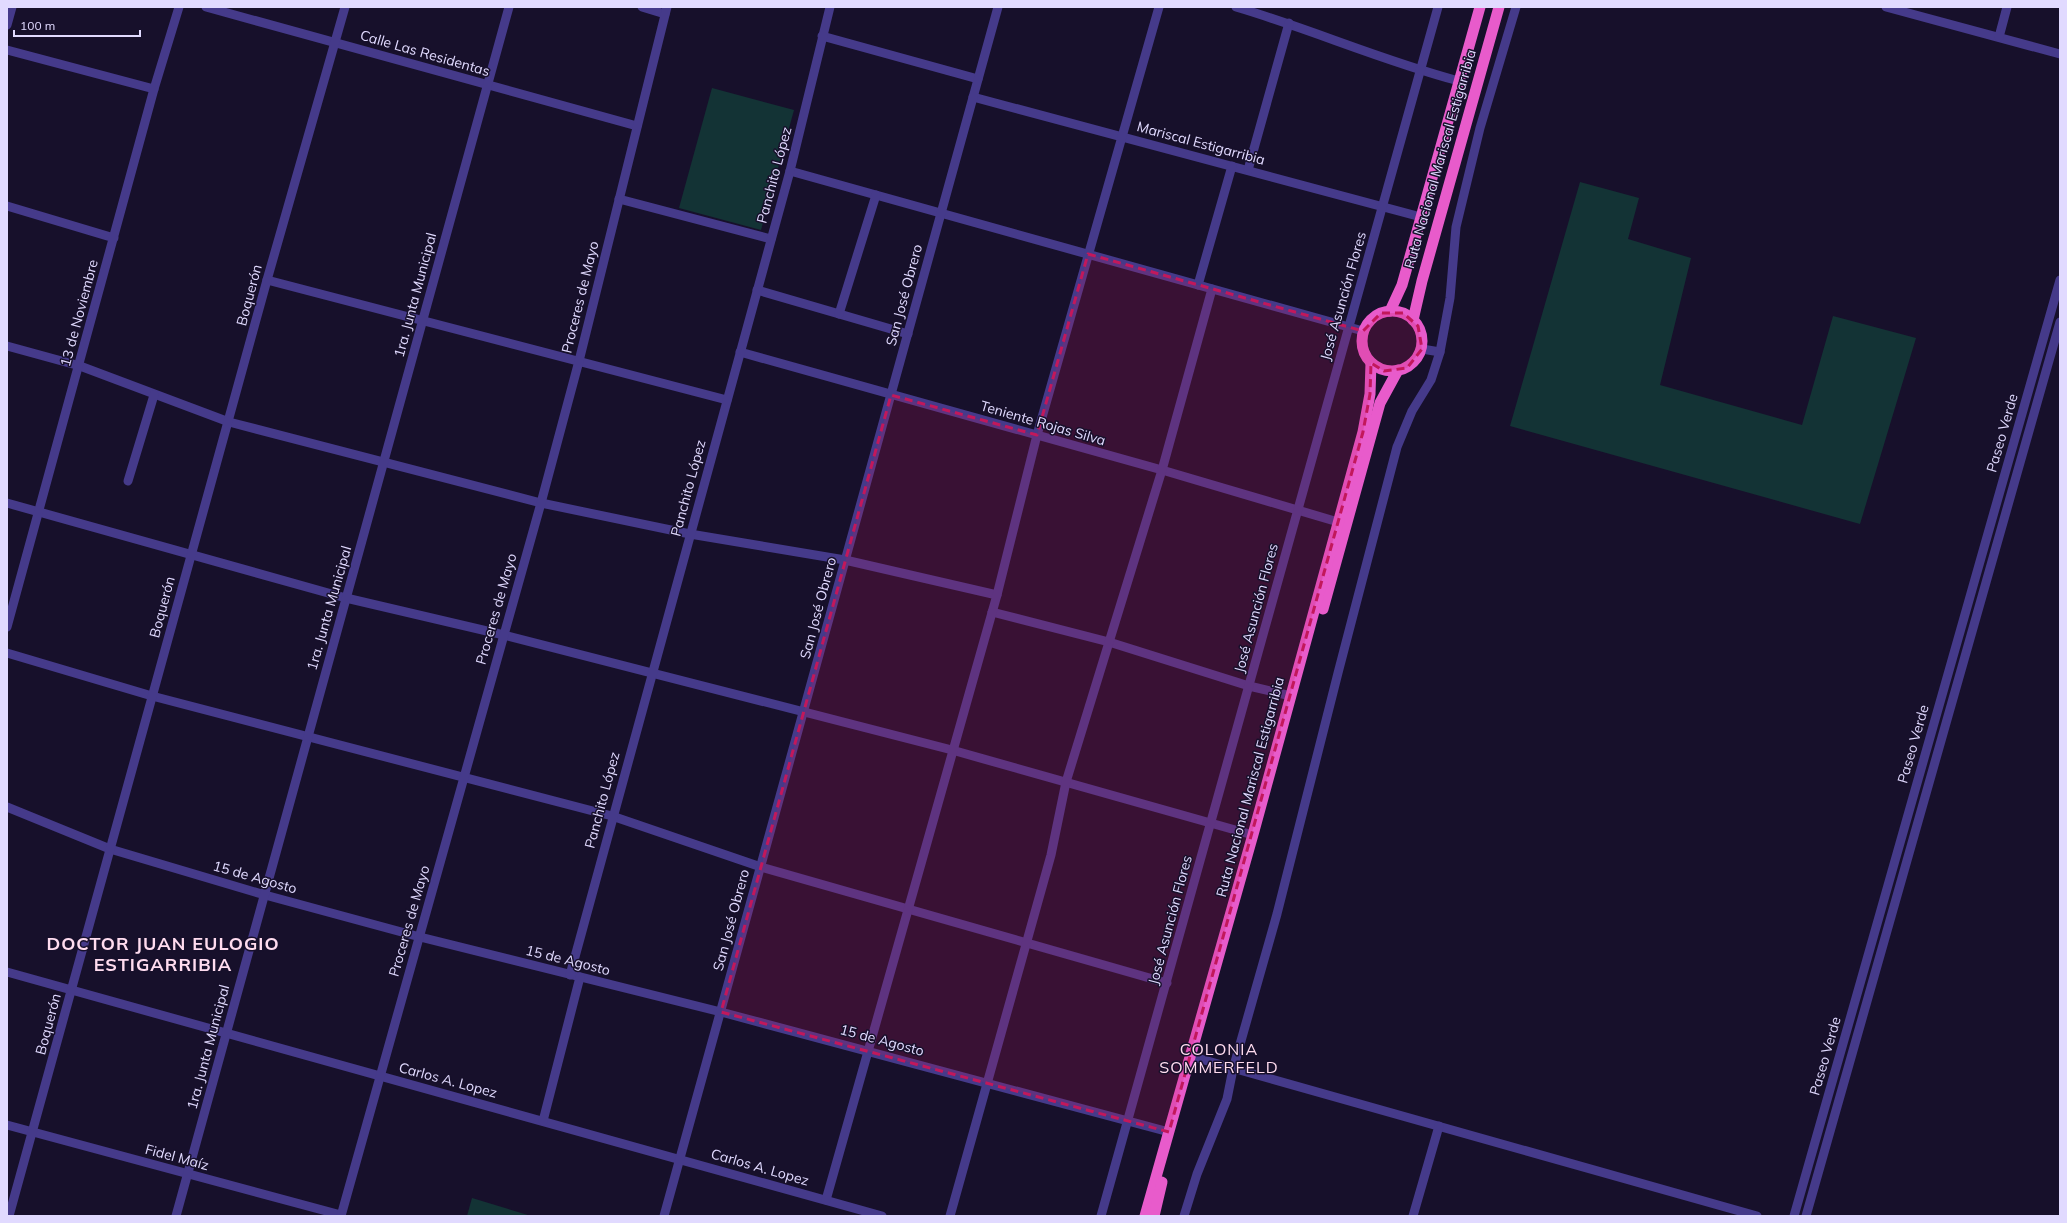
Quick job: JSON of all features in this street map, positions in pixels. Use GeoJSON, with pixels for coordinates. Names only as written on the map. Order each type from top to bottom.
{"type":"FeatureCollection","features":[{"type":"Feature","properties":{"kind":"highway","name":"Ruta Nacional Mariscal Estigarribia"},"geometry":{"type":"LineString","coordinates":[[1390,311],[1402,285],[1480,7]]}},
{"type":"Feature","properties":{"kind":"highway","name":"Ruta Nacional Mariscal Estigarribia"},"geometry":{"type":"LineString","coordinates":[[1413,320],[1422,281],[1499,7]]}},
{"type":"Feature","properties":{"kind":"highway"},"geometry":{"type":"LineString","coordinates":[[1390,311],[1403,313],[1413,320],[1421,333],[1422,349],[1413,363],[1407,368],[1384,371],[1371,363],[1363,350],[1362,340],[1364,331],[1374,317],[1390,311]]}},
{"type":"Feature","properties":{"kind":"highway","name":"Ruta Nacional Mariscal Estigarribia"},"geometry":{"type":"LineString","coordinates":[[1145,1216],[1253,835],[1363,432],[1370,394],[1371,363]]}},
{"type":"Feature","properties":{"kind":"highway","name":"Ruta Nacional Mariscal Estigarribia"},"geometry":{"type":"LineString","coordinates":[[1154,1216],[1175,1134],[1198,1058],[1380,403],[1398,370]]}},
{"type":"Feature","properties":{"kind":"street"},"geometry":{"type":"LineString","coordinates":[[7,24],[12,7]]}},
{"type":"Feature","properties":{"kind":"street","name":"13 de Noviembre"},"geometry":{"type":"LineString","coordinates":[[7,627],[80,366],[154,89],[179,7]]}},
{"type":"Feature","properties":{"kind":"street","name":"Calle Las Residentas"},"geometry":{"type":"LineString","coordinates":[[206,7],[637,126]]}},
{"type":"Feature","properties":{"kind":"street","name":"Boquerón"},"geometry":{"type":"LineString","coordinates":[[9,1216],[267,280],[345,7]]}},
{"type":"Feature","properties":{"kind":"street","name":"1ra. Junta Municipal"},"geometry":{"type":"LineString","coordinates":[[176,1216],[509,7]]}},
{"type":"Feature","properties":{"kind":"street"},"geometry":{"type":"LineString","coordinates":[[642,7],[666,10]]}},
{"type":"Feature","properties":{"kind":"street","name":"Panchito López"},"geometry":{"type":"LineString","coordinates":[[570,975],[612,816],[790,171],[830,7]]}},
{"type":"Feature","properties":{"kind":"street","name":"San José Obrero"},"geometry":{"type":"LineString","coordinates":[[664,1216],[998,7]]}},
{"type":"Feature","properties":{"kind":"street"},"geometry":{"type":"LineString","coordinates":[[826,1200],[997,595],[1037,435],[1159,7]]}},
{"type":"Feature","properties":{"kind":"street"},"geometry":{"type":"LineString","coordinates":[[1236,7],[1289,23],[1420,70],[1459,81]]}},
{"type":"Feature","properties":{"kind":"street","name":"José Asunción Flores"},"geometry":{"type":"LineString","coordinates":[[1101,1216],[1438,7]]}},
{"type":"Feature","properties":{"kind":"street"},"geometry":{"type":"LineString","coordinates":[[1184,1216],[1197,1174],[1227,1099],[1233,1069],[1276,914],[1397,447],[1412,411],[1431,380],[1440,352],[1450,298],[1456,227],[1480,128],[1516,7]]}},
{"type":"Feature","properties":{"kind":"street"},"geometry":{"type":"LineString","coordinates":[[1886,7],[2060,54]]}},
{"type":"Feature","properties":{"kind":"street"},"geometry":{"type":"LineString","coordinates":[[1999,37],[2007,7]]}},
{"type":"Feature","properties":{"kind":"street","name":"Proceres de Mayo"},"geometry":{"type":"LineString","coordinates":[[341,1216],[541,503],[579,361],[666,10]]}},
{"type":"Feature","properties":{"kind":"street"},"geometry":{"type":"LineString","coordinates":[[1248,170],[1289,23]]}},
{"type":"Feature","properties":{"kind":"street"},"geometry":{"type":"LineString","coordinates":[[822,36],[978,78]]}},
{"type":"Feature","properties":{"kind":"street"},"geometry":{"type":"LineString","coordinates":[[7,50],[154,89]]}},
{"type":"Feature","properties":{"kind":"street","name":"Mariscal Estigarribia"},"geometry":{"type":"LineString","coordinates":[[973,97],[1421,217]]}},
{"type":"Feature","properties":{"kind":"street"},"geometry":{"type":"LineString","coordinates":[[1198,285],[1232,166]]}},
{"type":"Feature","properties":{"kind":"street"},"geometry":{"type":"LineString","coordinates":[[790,171],[1364,331]]}},
{"type":"Feature","properties":{"kind":"street"},"geometry":{"type":"LineString","coordinates":[[839,314],[876,195]]}},
{"type":"Feature","properties":{"kind":"street"},"geometry":{"type":"LineString","coordinates":[[619,199],[771,239]]}},
{"type":"Feature","properties":{"kind":"street"},"geometry":{"type":"LineString","coordinates":[[7,206],[114,238]]}},
{"type":"Feature","properties":{"kind":"street"},"geometry":{"type":"LineString","coordinates":[[267,280],[727,400]]}},
{"type":"Feature","properties":{"kind":"street","name":"Paseo Verde"},"geometry":{"type":"LineString","coordinates":[[1794,1216],[2060,280]]}},
{"type":"Feature","properties":{"kind":"street"},"geometry":{"type":"LineString","coordinates":[[950,1216],[1026,944],[1050,854],[1066,782],[1162,470],[1212,289]]}},
{"type":"Feature","properties":{"kind":"street"},"geometry":{"type":"LineString","coordinates":[[757,290],[908,334]]}},
{"type":"Feature","properties":{"kind":"street"},"geometry":{"type":"LineString","coordinates":[[2047,326],[2059,325]]}},
{"type":"Feature","properties":{"kind":"street","name":"Paseo Verde"},"geometry":{"type":"LineString","coordinates":[[1806,1216],[2059,325]]}},
{"type":"Feature","properties":{"kind":"street"},"geometry":{"type":"LineString","coordinates":[[7,346],[80,366],[229,422],[541,503],[690,534],[845,560],[997,595]]}},
{"type":"Feature","properties":{"kind":"street"},"geometry":{"type":"LineString","coordinates":[[1422,349],[1440,352]]}},
{"type":"Feature","properties":{"kind":"street","name":"Teniente Rojas Silva"},"geometry":{"type":"LineString","coordinates":[[740,352],[1162,470],[1338,522]]}},
{"type":"Feature","properties":{"kind":"street"},"geometry":{"type":"LineString","coordinates":[[128,481],[154,394]]}},
{"type":"Feature","properties":{"kind":"street"},"geometry":{"type":"LineString","coordinates":[[7,503],[346,598],[504,635],[952,750],[1253,835]]}},
{"type":"Feature","properties":{"kind":"street"},"geometry":{"type":"LineString","coordinates":[[1979,564],[1990,568]]}},
{"type":"Feature","properties":{"kind":"street"},"geometry":{"type":"LineString","coordinates":[[992,612],[1109,642],[1249,686],[1291,696]]}},
{"type":"Feature","properties":{"kind":"street"},"geometry":{"type":"LineString","coordinates":[[7,654],[152,696],[463,779],[612,816],[761,867],[1026,944],[1167,983]]}},
{"type":"Feature","properties":{"kind":"street","name":"15 de Agosto"},"geometry":{"type":"LineString","coordinates":[[7,807],[110,849],[265,895],[420,937],[721,1012],[1169,1132]]}},
{"type":"Feature","properties":{"kind":"street"},"geometry":{"type":"LineString","coordinates":[[1906,820],[1918,823]]}},
{"type":"Feature","properties":{"kind":"street","name":"Carlos A. Lopez"},"geometry":{"type":"LineString","coordinates":[[7,972],[882,1216]]}},
{"type":"Feature","properties":{"kind":"street"},"geometry":{"type":"LineString","coordinates":[[543,1121],[580,977]]}},
{"type":"Feature","properties":{"kind":"street"},"geometry":{"type":"LineString","coordinates":[[1849,1022],[1860,1025]]}},
{"type":"Feature","properties":{"kind":"street"},"geometry":{"type":"LineString","coordinates":[[1198,1058],[1757,1216]]}},
{"type":"Feature","properties":{"kind":"street","name":"Fidel Maíz"},"geometry":{"type":"LineString","coordinates":[[7,1125],[341,1216]]}},
{"type":"Feature","properties":{"kind":"street"},"geometry":{"type":"LineString","coordinates":[[1413,1216],[1439,1126]]}},
{"type":"Feature","properties":{"kind":"highlighted area"},"geometry":{"type":"Polygon","coordinates":[[[1088,254],[1363,331],[1381,313],[1403,313],[1418,326],[1422,349],[1407,368],[1384,371],[1371,363],[1370,394],[1363,432],[1169,1132],[721,1012],[891,395],[1037,435],[1088,254]]]}},
{"type":"Feature","properties":{"kind":"green space"},"geometry":{"type":"Polygon","coordinates":[[[712,88],[794,110],[761,230],[679,208],[712,88]]]}},
{"type":"Feature","properties":{"kind":"green space"},"geometry":{"type":"Polygon","coordinates":[[[1580,182],[1639,198],[1628,239],[1691,258],[1660,385],[1802,425],[1833,316],[1916,338],[1860,524],[1510,426],[1580,182]]]}},
{"type":"Feature","properties":{"kind":"green space"},"geometry":{"type":"Polygon","coordinates":[[[472,1198],[531,1216],[467,1216],[472,1198]]]}},
{"type":"Feature","properties":{"kind":"district","name":"DOCTOR JUAN EULOGIO ESTIGARRIBIA"},"geometry":{"type":"Point","coordinates":[163,954]}},
{"type":"Feature","properties":{"kind":"district","name":"COLONIA SOMMERFELD"},"geometry":{"type":"Point","coordinates":[1219,1058]}}]}
